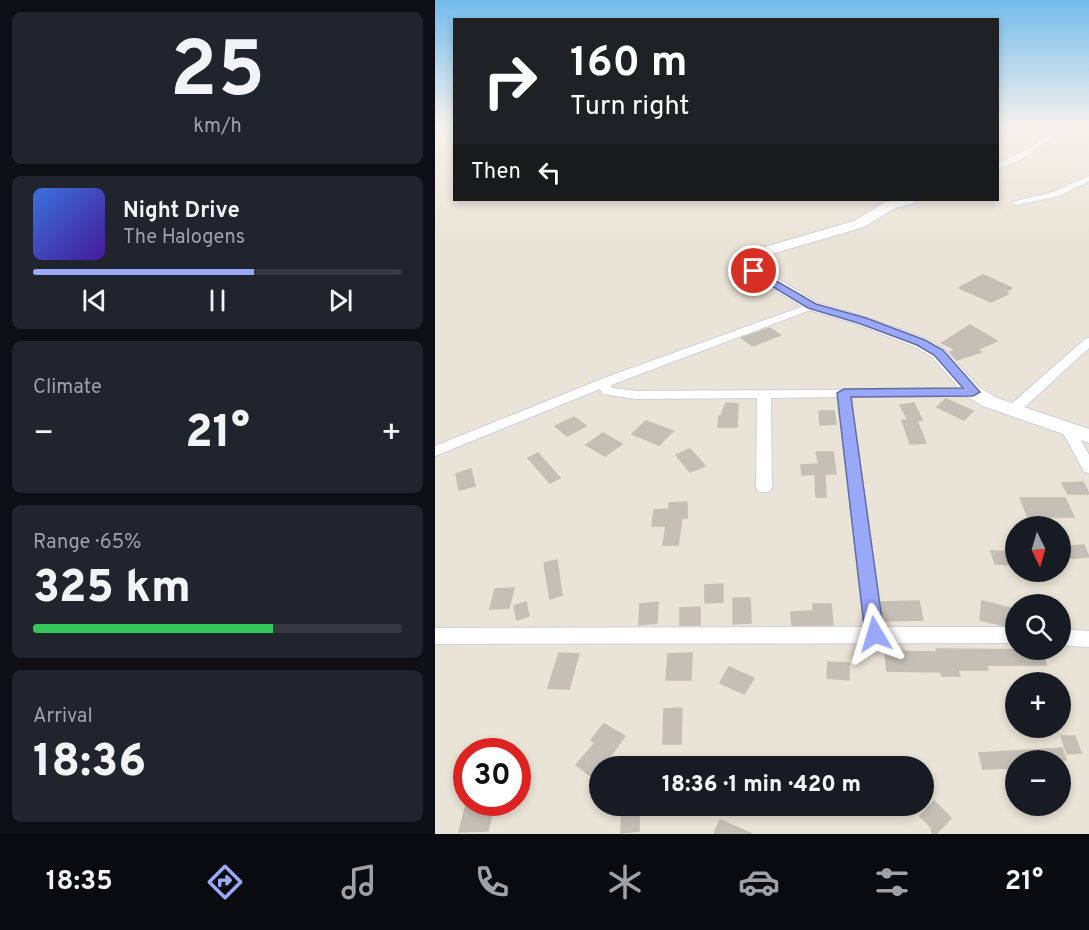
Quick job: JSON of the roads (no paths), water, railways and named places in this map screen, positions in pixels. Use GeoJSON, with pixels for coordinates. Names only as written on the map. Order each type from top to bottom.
{"type":"FeatureCollection","features":[{"type":"Feature","properties":{"kind":"street"},"geometry":{"type":"LineString","coordinates":[[1016,202],[1056,194],[1089,178]]}},
{"type":"Feature","properties":{"kind":"street"},"geometry":{"type":"LineString","coordinates":[[907,201],[890,206],[859,224],[756,254],[749,262],[754,271],[812,306],[862,321],[921,343],[938,353],[973,392],[990,402],[1089,436]]}},
{"type":"Feature","properties":{"kind":"street"},"geometry":{"type":"LineString","coordinates":[[435,451],[607,381],[812,306]]}},
{"type":"Feature","properties":{"kind":"street"},"geometry":{"type":"LineString","coordinates":[[1013,411],[1089,342]]}},
{"type":"Feature","properties":{"kind":"street"},"geometry":{"type":"LineString","coordinates":[[607,381],[604,385],[608,391],[626,394],[973,392]]}},
{"type":"Feature","properties":{"kind":"street"},"geometry":{"type":"LineString","coordinates":[[764,393],[764,488]]}},
{"type":"Feature","properties":{"kind":"street"},"geometry":{"type":"LineString","coordinates":[[844,393],[875,634]]}},
{"type":"Feature","properties":{"kind":"street"},"geometry":{"type":"LineString","coordinates":[[1069,431],[1089,468]]}},
{"type":"Feature","properties":{"kind":"street"},"geometry":{"type":"LineString","coordinates":[[435,636],[632,638],[875,634],[1005,635]]}},
{"type":"Feature","properties":{"kind":"street"},"geometry":{"type":"LineString","coordinates":[[1071,638],[1089,639]]}}]}
